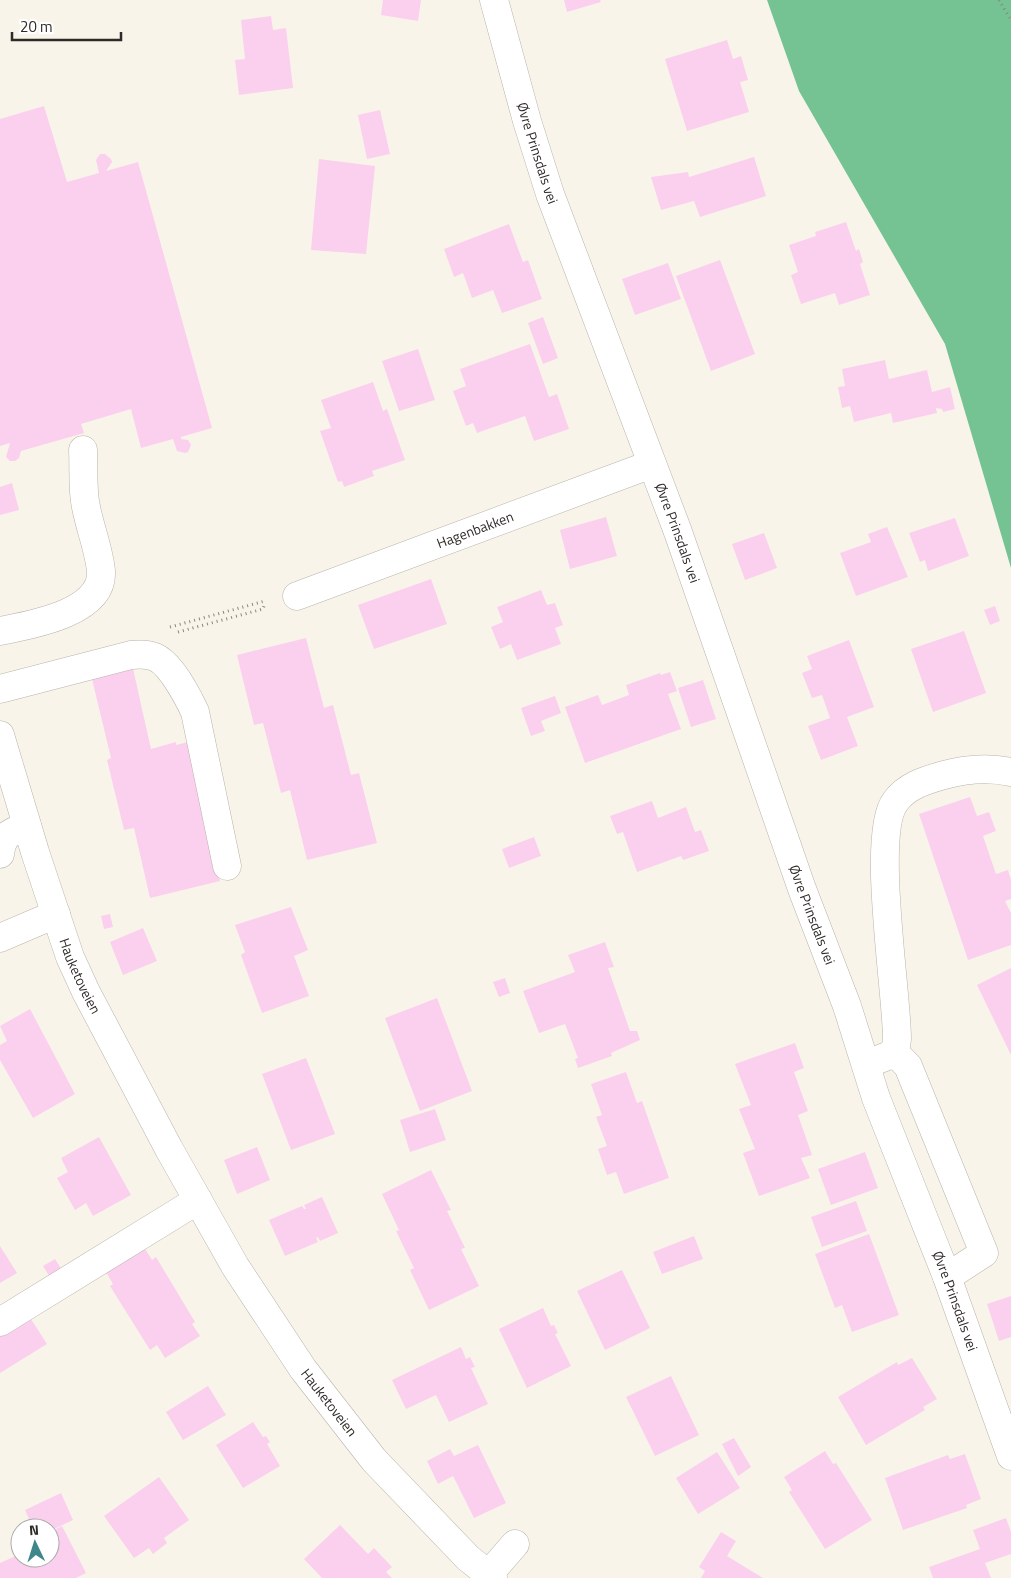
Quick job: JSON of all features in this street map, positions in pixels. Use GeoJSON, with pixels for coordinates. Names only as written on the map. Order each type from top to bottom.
{"type":"FeatureCollection","features":[{"type":"Feature","properties":{"kind":"street","name":"Øvre Prinsdals vei"},"geometry":{"type":"LineString","coordinates":[[494,0],[527,121],[550,194],[652,464],[867,1064],[876,1098],[947,1278],[1011,1456]]}},
{"type":"Feature","properties":{"kind":"street"},"geometry":{"type":"LineString","coordinates":[[0,631],[65,614],[82,603],[98,588],[101,572],[86,506],[83,450]]}},
{"type":"Feature","properties":{"kind":"street","name":"Hagenbakken"},"geometry":{"type":"LineString","coordinates":[[298,596],[652,464]]}},
{"type":"Feature","properties":{"kind":"street"},"geometry":{"type":"LineString","coordinates":[[0,689],[131,655],[144,654],[156,657],[173,675],[195,712],[227,866]]}},
{"type":"Feature","properties":{"kind":"street","name":"Hauketoveien"},"geometry":{"type":"LineString","coordinates":[[0,735],[26,826],[70,957],[86,992],[235,1266],[309,1377],[374,1460],[468,1558],[491,1576]]}},
{"type":"Feature","properties":{"kind":"street"},"geometry":{"type":"LineString","coordinates":[[947,1278],[984,1253],[908,1066],[895,1053],[897,1025],[888,936],[886,850],[888,821],[894,802],[905,791],[924,780],[950,773],[984,769],[1011,772]]}},
{"type":"Feature","properties":{"kind":"street"},"geometry":{"type":"LineString","coordinates":[[0,854],[2,841],[10,832],[26,826]]}},
{"type":"Feature","properties":{"kind":"street"},"geometry":{"type":"LineString","coordinates":[[0,938],[56,914]]}},
{"type":"Feature","properties":{"kind":"street"},"geometry":{"type":"LineString","coordinates":[[867,1064],[895,1053]]}},
{"type":"Feature","properties":{"kind":"street"},"geometry":{"type":"LineString","coordinates":[[0,1322],[198,1200]]}},
{"type":"Feature","properties":{"kind":"street"},"geometry":{"type":"LineString","coordinates":[[491,1576],[515,1544]]}},
{"type":"Feature","properties":{"kind":"path"},"geometry":{"type":"LineString","coordinates":[[999,0],[1011,20]]}},
{"type":"Feature","properties":{"kind":"path"},"geometry":{"type":"LineString","coordinates":[[178,632],[263,609]]}},
{"type":"Feature","properties":{"kind":"green space"},"geometry":{"type":"Polygon","coordinates":[[[767,0],[1011,0],[1011,568],[945,344],[799,91],[767,0]]]}},
{"type":"Feature","properties":{"kind":"building"},"geometry":{"type":"Polygon","coordinates":[[[383,0],[421,0],[418,21],[381,15],[383,0]]]}},
{"type":"Feature","properties":{"kind":"building"},"geometry":{"type":"Polygon","coordinates":[[[564,0],[600,0],[601,2],[567,12],[564,0]]]}},
{"type":"Feature","properties":{"kind":"building"},"geometry":{"type":"Polygon","coordinates":[[[271,16],[273,30],[286,28],[293,88],[239,95],[235,60],[245,59],[241,20],[271,16]]]}},
{"type":"Feature","properties":{"kind":"building"},"geometry":{"type":"Polygon","coordinates":[[[727,40],[733,59],[741,56],[748,80],[740,82],[749,112],[687,131],[665,59],[727,40]]]}},
{"type":"Feature","properties":{"kind":"building"},"geometry":{"type":"Polygon","coordinates":[[[44,106],[67,182],[99,173],[96,160],[100,154],[105,154],[111,159],[112,162],[106,171],[138,162],[212,428],[181,437],[181,439],[188,440],[191,445],[188,452],[177,451],[173,439],[141,448],[131,409],[81,424],[84,433],[21,451],[19,458],[15,461],[10,461],[6,457],[10,443],[0,446],[0,119],[44,106]]]}},
{"type":"Feature","properties":{"kind":"building"},"geometry":{"type":"Polygon","coordinates":[[[380,110],[390,154],[367,159],[358,115],[380,110]]]}},
{"type":"Feature","properties":{"kind":"building"},"geometry":{"type":"Polygon","coordinates":[[[754,157],[766,196],[700,217],[694,201],[661,210],[651,177],[688,172],[689,177],[754,157]]]}},
{"type":"Feature","properties":{"kind":"building"},"geometry":{"type":"Polygon","coordinates":[[[319,159],[375,166],[366,254],[311,250],[319,159]]]}},
{"type":"Feature","properties":{"kind":"building"},"geometry":{"type":"Polygon","coordinates":[[[846,222],[856,251],[859,249],[863,262],[860,264],[870,295],[839,305],[835,293],[801,304],[791,275],[798,272],[789,245],[816,236],[815,232],[846,222]]]}},
{"type":"Feature","properties":{"kind":"building"},"geometry":{"type":"Polygon","coordinates":[[[509,224],[523,262],[528,260],[542,299],[502,313],[493,290],[472,298],[463,273],[454,277],[444,249],[509,224]]]}},
{"type":"Feature","properties":{"kind":"building"},"geometry":{"type":"Polygon","coordinates":[[[720,260],[755,354],[711,371],[676,276],[720,260]]]}},
{"type":"Feature","properties":{"kind":"building"},"geometry":{"type":"Polygon","coordinates":[[[668,263],[681,299],[635,315],[622,279],[668,263]]]}},
{"type":"Feature","properties":{"kind":"building"},"geometry":{"type":"Polygon","coordinates":[[[543,317],[558,358],[543,364],[528,323],[543,317]]]}},
{"type":"Feature","properties":{"kind":"building"},"geometry":{"type":"Polygon","coordinates":[[[530,344],[549,397],[557,394],[569,429],[534,441],[525,416],[477,433],[473,423],[466,426],[453,391],[466,386],[460,369],[530,344]]]}},
{"type":"Feature","properties":{"kind":"building"},"geometry":{"type":"Polygon","coordinates":[[[418,349],[435,400],[399,411],[382,361],[418,349]]]}},
{"type":"Feature","properties":{"kind":"building"},"geometry":{"type":"Polygon","coordinates":[[[885,360],[889,379],[927,370],[932,392],[950,387],[955,409],[943,412],[942,409],[936,408],[937,413],[893,423],[891,413],[854,422],[850,406],[842,408],[838,387],[845,386],[842,369],[885,360]]]}},
{"type":"Feature","properties":{"kind":"building"},"geometry":{"type":"Polygon","coordinates":[[[373,382],[383,411],[387,409],[405,460],[372,471],[374,476],[344,487],[342,481],[338,482],[320,431],[331,428],[321,400],[373,382]]]}},
{"type":"Feature","properties":{"kind":"building"},"geometry":{"type":"Polygon","coordinates":[[[12,483],[19,510],[0,515],[0,487],[12,483]]]}},
{"type":"Feature","properties":{"kind":"building"},"geometry":{"type":"Polygon","coordinates":[[[606,517],[617,556],[570,569],[560,530],[606,517]]]}},
{"type":"Feature","properties":{"kind":"building"},"geometry":{"type":"Polygon","coordinates":[[[955,518],[969,556],[928,571],[925,560],[920,562],[909,533],[955,518]]]}},
{"type":"Feature","properties":{"kind":"building"},"geometry":{"type":"Polygon","coordinates":[[[887,527],[908,577],[856,596],[840,553],[871,542],[868,534],[887,527]]]}},
{"type":"Feature","properties":{"kind":"building"},"geometry":{"type":"Polygon","coordinates":[[[764,533],[777,568],[745,580],[732,544],[764,533]]]}},
{"type":"Feature","properties":{"kind":"building"},"geometry":{"type":"Polygon","coordinates":[[[431,579],[447,624],[374,649],[358,605],[431,579]]]}},
{"type":"Feature","properties":{"kind":"building"},"geometry":{"type":"Polygon","coordinates":[[[541,590],[547,605],[555,603],[563,625],[555,628],[561,644],[517,660],[511,644],[500,649],[491,627],[503,622],[497,607],[541,590]]]}},
{"type":"Feature","properties":{"kind":"building"},"geometry":{"type":"Polygon","coordinates":[[[995,606],[1000,621],[990,625],[984,610],[995,606]]]}},
{"type":"Feature","properties":{"kind":"building"},"geometry":{"type":"Polygon","coordinates":[[[964,631],[986,693],[933,712],[911,649],[964,631]]]}},
{"type":"Feature","properties":{"kind":"building"},"geometry":{"type":"Polygon","coordinates":[[[306,638],[324,708],[333,705],[351,775],[359,773],[377,843],[307,860],[290,790],[281,793],[263,723],[254,725],[237,655],[306,638]]]}},
{"type":"Feature","properties":{"kind":"building"},"geometry":{"type":"Polygon","coordinates":[[[849,640],[874,707],[847,717],[858,746],[821,760],[808,726],[830,718],[822,695],[812,698],[802,673],[812,669],[807,656],[849,640]]]}},
{"type":"Feature","properties":{"kind":"building"},"geometry":{"type":"Polygon","coordinates":[[[132,664],[151,749],[176,742],[176,745],[188,742],[220,881],[150,898],[134,828],[124,830],[107,760],[111,758],[91,675],[132,664]]]}},
{"type":"Feature","properties":{"kind":"building"},"geometry":{"type":"Polygon","coordinates":[[[670,672],[677,691],[668,694],[681,729],[585,763],[565,707],[598,695],[602,705],[629,695],[626,685],[660,673],[661,675],[670,672]]]}},
{"type":"Feature","properties":{"kind":"building"},"geometry":{"type":"Polygon","coordinates":[[[703,680],[716,719],[691,727],[678,688],[703,680]]]}},
{"type":"Feature","properties":{"kind":"building"},"geometry":{"type":"Polygon","coordinates":[[[555,696],[561,713],[541,721],[545,731],[531,736],[521,708],[555,696]]]}},
{"type":"Feature","properties":{"kind":"building"},"geometry":{"type":"Polygon","coordinates":[[[970,797],[977,816],[989,812],[996,831],[983,836],[996,874],[1008,870],[1011,880],[1011,899],[1005,901],[1011,913],[1011,945],[968,960],[919,814],[970,797]]]}},
{"type":"Feature","properties":{"kind":"building"},"geometry":{"type":"Polygon","coordinates":[[[652,801],[658,818],[686,807],[695,832],[701,830],[709,851],[683,860],[681,856],[637,872],[623,832],[617,834],[610,816],[652,801]]]}},
{"type":"Feature","properties":{"kind":"building"},"geometry":{"type":"Polygon","coordinates":[[[534,837],[541,856],[509,868],[502,849],[534,837]]]}},
{"type":"Feature","properties":{"kind":"building"},"geometry":{"type":"Polygon","coordinates":[[[291,907],[308,950],[294,956],[309,996],[262,1013],[241,955],[245,952],[235,925],[291,907]]]}},
{"type":"Feature","properties":{"kind":"building"},"geometry":{"type":"Polygon","coordinates":[[[110,914],[113,927],[104,929],[101,916],[110,914]]]}},
{"type":"Feature","properties":{"kind":"building"},"geometry":{"type":"Polygon","coordinates":[[[143,928],[157,961],[123,975],[110,942],[143,928]]]}},
{"type":"Feature","properties":{"kind":"building"},"geometry":{"type":"Polygon","coordinates":[[[605,942],[614,967],[608,968],[630,1031],[637,1031],[640,1040],[611,1053],[612,1056],[578,1068],[575,1059],[578,1058],[565,1024],[539,1033],[523,991],[575,972],[568,955],[605,942]]]}},
{"type":"Feature","properties":{"kind":"building"},"geometry":{"type":"Polygon","coordinates":[[[1011,968],[1011,1055],[977,985],[1011,968]]]}},
{"type":"Feature","properties":{"kind":"building"},"geometry":{"type":"Polygon","coordinates":[[[505,978],[510,993],[499,997],[493,982],[505,978]]]}},
{"type":"Feature","properties":{"kind":"building"},"geometry":{"type":"Polygon","coordinates":[[[437,998],[472,1091],[420,1111],[385,1018],[437,998]]]}},
{"type":"Feature","properties":{"kind":"building"},"geometry":{"type":"Polygon","coordinates":[[[30,1009],[75,1094],[33,1118],[0,1060],[0,1045],[7,1041],[0,1026],[30,1009]]]}},
{"type":"Feature","properties":{"kind":"building"},"geometry":{"type":"Polygon","coordinates":[[[795,1043],[804,1068],[794,1072],[808,1111],[798,1115],[812,1155],[801,1158],[810,1178],[759,1196],[743,1153],[755,1149],[739,1109],[751,1105],[735,1064],[795,1043]]]}},
{"type":"Feature","properties":{"kind":"building"},"geometry":{"type":"Polygon","coordinates":[[[306,1058],[335,1134],[291,1150],[262,1074],[306,1058]]]}},
{"type":"Feature","properties":{"kind":"building"},"geometry":{"type":"Polygon","coordinates":[[[626,1072],[637,1103],[642,1101],[669,1178],[624,1194],[616,1172],[607,1175],[598,1149],[607,1146],[596,1117],[602,1115],[591,1084],[626,1072]]]}},
{"type":"Feature","properties":{"kind":"building"},"geometry":{"type":"Polygon","coordinates":[[[435,1109],[446,1140],[410,1152],[400,1120],[435,1109]]]}},
{"type":"Feature","properties":{"kind":"building"},"geometry":{"type":"Polygon","coordinates":[[[99,1137],[131,1195],[93,1216],[86,1203],[75,1210],[57,1178],[68,1172],[61,1158],[99,1137]]]}},
{"type":"Feature","properties":{"kind":"building"},"geometry":{"type":"Polygon","coordinates":[[[257,1147],[270,1180],[237,1194],[224,1160],[257,1147]]]}},
{"type":"Feature","properties":{"kind":"building"},"geometry":{"type":"Polygon","coordinates":[[[865,1152],[878,1188],[831,1205],[818,1169],[865,1152]]]}},
{"type":"Feature","properties":{"kind":"building"},"geometry":{"type":"Polygon","coordinates":[[[431,1170],[451,1210],[447,1211],[465,1248],[461,1249],[479,1286],[429,1310],[410,1270],[414,1268],[396,1231],[399,1230],[382,1194],[431,1170]]]}},
{"type":"Feature","properties":{"kind":"building"},"geometry":{"type":"Polygon","coordinates":[[[322,1197],[338,1233],[320,1241],[318,1237],[316,1238],[318,1242],[285,1256],[269,1220],[302,1206],[306,1209],[304,1205],[322,1197]]]}},
{"type":"Feature","properties":{"kind":"building"},"geometry":{"type":"Polygon","coordinates":[[[856,1201],[867,1231],[822,1247],[811,1217],[856,1201]]]}},
{"type":"Feature","properties":{"kind":"building"},"geometry":{"type":"Polygon","coordinates":[[[869,1234],[899,1315],[852,1332],[842,1305],[835,1308],[815,1254],[869,1234]]]}},
{"type":"Feature","properties":{"kind":"building"},"geometry":{"type":"Polygon","coordinates":[[[694,1236],[703,1259],[662,1274],[653,1252],[694,1236]]]}},
{"type":"Feature","properties":{"kind":"building"},"geometry":{"type":"Polygon","coordinates":[[[0,1246],[17,1273],[0,1283],[0,1246]]]}},
{"type":"Feature","properties":{"kind":"building"},"geometry":{"type":"Polygon","coordinates":[[[144,1247],[152,1260],[156,1257],[195,1322],[192,1324],[200,1336],[165,1358],[157,1345],[150,1350],[110,1286],[113,1284],[106,1272],[144,1247]]]}},
{"type":"Feature","properties":{"kind":"building"},"geometry":{"type":"Polygon","coordinates":[[[55,1259],[62,1270],[50,1277],[43,1266],[55,1259]]]}},
{"type":"Feature","properties":{"kind":"building"},"geometry":{"type":"Polygon","coordinates":[[[622,1270],[650,1328],[605,1350],[577,1291],[622,1270]]]}},
{"type":"Feature","properties":{"kind":"building"},"geometry":{"type":"Polygon","coordinates":[[[1011,1296],[1011,1337],[999,1341],[987,1304],[1011,1296]]]}},
{"type":"Feature","properties":{"kind":"building"},"geometry":{"type":"Polygon","coordinates":[[[543,1308],[551,1326],[554,1325],[558,1333],[555,1334],[571,1366],[527,1388],[499,1329],[543,1308]]]}},
{"type":"Feature","properties":{"kind":"building"},"geometry":{"type":"Polygon","coordinates":[[[29,1316],[47,1344],[0,1373],[0,1333],[29,1316]]]}},
{"type":"Feature","properties":{"kind":"building"},"geometry":{"type":"Polygon","coordinates":[[[461,1347],[466,1359],[470,1357],[475,1367],[471,1368],[488,1404],[449,1422],[436,1395],[406,1409],[392,1380],[461,1347]]]}},
{"type":"Feature","properties":{"kind":"building"},"geometry":{"type":"Polygon","coordinates":[[[912,1358],[937,1399],[923,1407],[925,1410],[866,1445],[838,1397],[897,1362],[898,1365],[912,1358]]]}},
{"type":"Feature","properties":{"kind":"building"},"geometry":{"type":"Polygon","coordinates":[[[671,1376],[699,1435],[655,1456],[626,1397],[671,1376]]]}},
{"type":"Feature","properties":{"kind":"building"},"geometry":{"type":"Polygon","coordinates":[[[208,1386],[226,1415],[183,1440],[166,1412],[208,1386]]]}},
{"type":"Feature","properties":{"kind":"building"},"geometry":{"type":"Polygon","coordinates":[[[253,1422],[263,1437],[266,1436],[270,1442],[267,1444],[280,1466],[243,1488],[216,1445],[253,1422]]]}},
{"type":"Feature","properties":{"kind":"building"},"geometry":{"type":"Polygon","coordinates":[[[734,1438],[751,1467],[738,1476],[722,1444],[734,1438]]]}},
{"type":"Feature","properties":{"kind":"building"},"geometry":{"type":"Polygon","coordinates":[[[478,1445],[506,1503],[474,1518],[453,1476],[438,1484],[427,1461],[450,1449],[454,1456],[478,1445]]]}},
{"type":"Feature","properties":{"kind":"building"},"geometry":{"type":"Polygon","coordinates":[[[825,1451],[833,1464],[836,1463],[872,1520],[825,1549],[789,1492],[792,1490],[784,1477],[825,1451]]]}},
{"type":"Feature","properties":{"kind":"building"},"geometry":{"type":"Polygon","coordinates":[[[717,1452],[740,1488],[698,1514],[676,1478],[717,1452]]]}},
{"type":"Feature","properties":{"kind":"building"},"geometry":{"type":"Polygon","coordinates":[[[965,1454],[981,1499],[966,1505],[967,1508],[903,1530],[885,1478],[948,1455],[950,1459],[965,1454]]]}},
{"type":"Feature","properties":{"kind":"building"},"geometry":{"type":"Polygon","coordinates":[[[159,1477],[189,1520],[164,1538],[167,1543],[153,1554],[149,1548],[134,1558],[104,1516],[159,1477]]]}},
{"type":"Feature","properties":{"kind":"building"},"geometry":{"type":"Polygon","coordinates":[[[61,1493],[73,1520],[60,1526],[60,1518],[29,1518],[25,1510],[61,1493]]]}},
{"type":"Feature","properties":{"kind":"building"},"geometry":{"type":"Polygon","coordinates":[[[1006,1518],[1011,1532],[1011,1554],[985,1563],[991,1578],[933,1578],[929,1567],[980,1549],[973,1530],[1006,1518]]]}},
{"type":"Feature","properties":{"kind":"building"},"geometry":{"type":"Polygon","coordinates":[[[340,1525],[368,1554],[374,1548],[392,1567],[386,1572],[392,1578],[322,1578],[304,1559],[340,1525]]]}},
{"type":"Feature","properties":{"kind":"building"},"geometry":{"type":"Polygon","coordinates":[[[62,1526],[86,1573],[76,1578],[0,1578],[0,1563],[10,1558],[10,1568],[60,1568],[60,1527],[62,1526]]]}},
{"type":"Feature","properties":{"kind":"building"},"geometry":{"type":"Polygon","coordinates":[[[721,1532],[736,1541],[727,1556],[763,1578],[701,1578],[705,1571],[699,1567],[721,1532]]]}}]}
